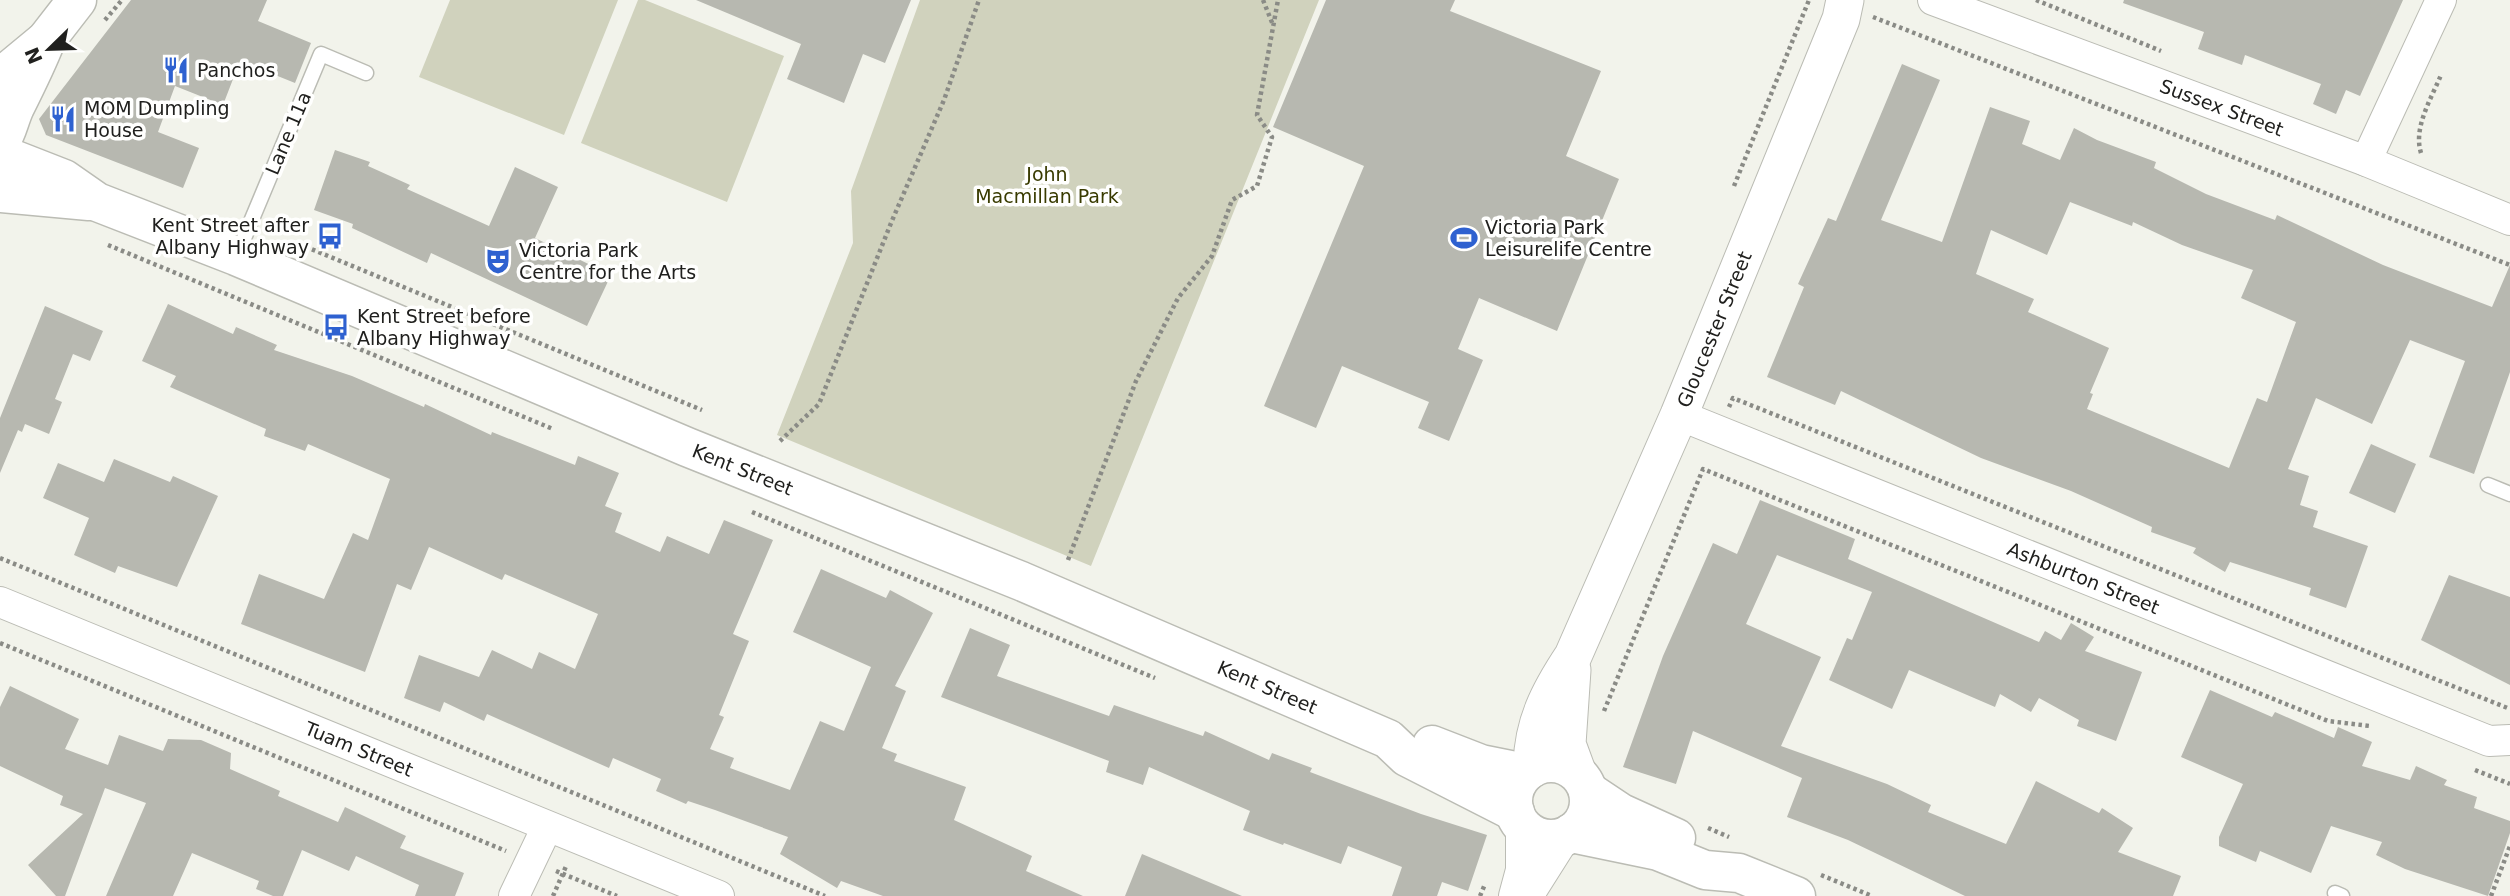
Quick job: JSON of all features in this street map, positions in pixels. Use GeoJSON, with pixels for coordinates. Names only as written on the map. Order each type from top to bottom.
{"type":"FeatureCollection","features":[{"type":"Feature","properties":{"kind":"main road"},"geometry":{"type":"LineString","coordinates":[[0,78],[46,40],[77,0]]}},
{"type":"Feature","properties":{"kind":"main road"},"geometry":{"type":"LineString","coordinates":[[0,143],[9,129],[14,110],[27,87],[46,40]]}},
{"type":"Feature","properties":{"kind":"main road","name":"Kent Street"},"geometry":{"type":"LineString","coordinates":[[0,154],[64,179],[97,202],[236,256],[631,424],[1021,581],[1388,739],[1407,757],[1518,818]]}},
{"type":"Feature","properties":{"kind":"main road","name":"Kent Street"},"geometry":{"type":"LineString","coordinates":[[0,193],[97,202]]}},
{"type":"Feature","properties":{"kind":"main road","name":"Kent Street"},"geometry":{"type":"LineString","coordinates":[[1388,739],[1400,733],[1481,764],[1529,771]]}},
{"type":"Feature","properties":{"kind":"main road"},"geometry":{"type":"LineString","coordinates":[[1739,873],[1717,855],[1620,813],[1559,764],[1549,762],[1529,771],[1515,791],[1518,818],[1546,838],[1569,834],[1658,851],[1705,870],[1739,873],[1796,896]]}},
{"type":"Feature","properties":{"kind":"main road"},"geometry":{"type":"LineString","coordinates":[[1569,834],[1588,810],[1583,783]]}},
{"type":"Feature","properties":{"kind":"street","name":"Sussex Street"},"geometry":{"type":"LineString","coordinates":[[1933,0],[2366,160],[2510,220]]}},
{"type":"Feature","properties":{"kind":"street"},"geometry":{"type":"LineString","coordinates":[[2366,160],[2441,0]]}},
{"type":"Feature","properties":{"kind":"street","name":"Gloucester Street"},"geometry":{"type":"LineString","coordinates":[[1529,771],[1532,738],[1554,684],[1573,656],[1679,415],[1844,4]]}},
{"type":"Feature","properties":{"kind":"street","name":"Ashburton Street"},"geometry":{"type":"LineString","coordinates":[[1679,415],[2499,741],[2510,763]]}},
{"type":"Feature","properties":{"kind":"street","name":"Tuam Street"},"geometry":{"type":"LineString","coordinates":[[0,602],[719,896]]}},
{"type":"Feature","properties":{"kind":"street","name":"Gloucester Street"},"geometry":{"type":"LineString","coordinates":[[1573,656],[1567,744],[1583,783]]}},
{"type":"Feature","properties":{"kind":"street"},"geometry":{"type":"LineString","coordinates":[[1514,896],[1521,870],[1518,818]]}},
{"type":"Feature","properties":{"kind":"street"},"geometry":{"type":"LineString","coordinates":[[514,896],[528,860],[547,827]]}},
{"type":"Feature","properties":{"kind":"street"},"geometry":{"type":"LineString","coordinates":[[1528,896],[1569,834]]}},
{"type":"Feature","properties":{"kind":"lane","name":"Lane 11a"},"geometry":{"type":"LineString","coordinates":[[236,256],[321,54],[366,73]]}},
{"type":"Feature","properties":{"kind":"lane"},"geometry":{"type":"LineString","coordinates":[[2488,485],[2510,494]]}},
{"type":"Feature","properties":{"kind":"path"},"geometry":{"type":"LineString","coordinates":[[780,441],[820,404],[891,223],[944,100],[979,0]]}},
{"type":"Feature","properties":{"kind":"path"},"geometry":{"type":"LineString","coordinates":[[1263,0],[1274,27]]}},
{"type":"Feature","properties":{"kind":"path"},"geometry":{"type":"LineString","coordinates":[[1068,560],[1136,381],[1172,310],[1212,256],[1232,200],[1257,186],[1272,137],[1257,115],[1279,0]]}},
{"type":"Feature","properties":{"kind":"path"},"geometry":{"type":"LineString","coordinates":[[1844,4],[2510,265]]}},
{"type":"Feature","properties":{"kind":"path"},"geometry":{"type":"LineString","coordinates":[[2422,157],[2417,143],[2420,126],[2446,63]]}},
{"type":"Feature","properties":{"kind":"path"},"geometry":{"type":"LineString","coordinates":[[1601,719],[1718,430],[1734,398],[2510,709]]}},
{"type":"Feature","properties":{"kind":"path"},"geometry":{"type":"LineString","coordinates":[[1703,469],[2328,721],[2370,726],[2382,731]]}},
{"type":"Feature","properties":{"kind":"path"},"geometry":{"type":"LineString","coordinates":[[0,558],[825,896]]}},
{"type":"Feature","properties":{"kind":"path"},"geometry":{"type":"LineString","coordinates":[[0,643],[617,896]]}},
{"type":"Feature","properties":{"kind":"path"},"geometry":{"type":"LineString","coordinates":[[2472,768],[2510,784]]}},
{"type":"Feature","properties":{"kind":"path"},"geometry":{"type":"LineString","coordinates":[[2491,896],[2510,846]]}},
{"type":"Feature","properties":{"kind":"green space"},"geometry":{"type":"Polygon","coordinates":[[[450,0],[618,0],[564,135],[419,77],[450,0]]]}},
{"type":"Feature","properties":{"kind":"green space"},"geometry":{"type":"Polygon","coordinates":[[[638,0],[645,0],[784,56],[727,202],[581,143],[638,0]]]}},
{"type":"Feature","properties":{"kind":"green space","name":"John Macmillan Park"},"geometry":{"type":"Polygon","coordinates":[[[920,0],[1319,0],[1091,566],[777,435],[853,243],[851,191],[920,0]]]}},
{"type":"Feature","properties":{"kind":"building"},"geometry":{"type":"Polygon","coordinates":[[[131,0],[267,0],[258,21],[311,43],[295,83],[240,61],[223,105],[175,86],[158,132],[199,148],[183,188],[46,135],[39,119],[131,0]]]}},
{"type":"Feature","properties":{"kind":"building"},"geometry":{"type":"Polygon","coordinates":[[[696,0],[911,0],[885,63],[863,54],[844,103],[787,79],[801,44],[696,0]]]}},
{"type":"Feature","properties":{"kind":"building","name":"Victoria Park Leisurelife Centre"},"geometry":{"type":"Polygon","coordinates":[[[1326,0],[1455,0],[1450,11],[1601,71],[1566,156],[1619,179],[1557,331],[1479,298],[1458,349],[1483,360],[1449,441],[1418,428],[1429,402],[1342,366],[1316,428],[1264,406],[1364,166],[1273,127],[1326,0]]]}},
{"type":"Feature","properties":{"kind":"building"},"geometry":{"type":"Polygon","coordinates":[[[2124,0],[2403,0],[2360,96],[2346,90],[2336,114],[2313,104],[2321,84],[2245,55],[2242,65],[2198,49],[2204,32],[2123,3],[2124,0]]]}},
{"type":"Feature","properties":{"kind":"building"},"geometry":{"type":"Polygon","coordinates":[[[1902,64],[1940,80],[1881,220],[1942,242],[1990,107],[2030,121],[2022,144],[2060,160],[2074,128],[2097,140],[2156,162],[2154,168],[2206,194],[2275,220],[2277,215],[2383,265],[2492,307],[2510,265],[2510,372],[2474,474],[2429,457],[2465,361],[2410,340],[2372,424],[2316,398],[2288,469],[2309,476],[2300,505],[2318,511],[2313,527],[2368,546],[2346,608],[2309,595],[2311,588],[2230,562],[2225,572],[2193,553],[2196,548],[2151,532],[2152,527],[2071,491],[1981,458],[1841,391],[1835,405],[1767,377],[1804,287],[1798,284],[1828,218],[1836,221],[1902,64]],[[2070,202],[2047,255],[1991,230],[1976,274],[2034,299],[2028,312],[2109,348],[2090,393],[2093,394],[2087,409],[2229,468],[2257,398],[2267,402],[2296,322],[2241,298],[2253,270],[2182,245],[2133,222],[2132,226],[2070,202]]]}},
{"type":"Feature","properties":{"kind":"building"},"geometry":{"type":"Polygon","coordinates":[[[335,150],[370,162],[368,166],[410,185],[407,189],[489,226],[515,167],[558,187],[535,238],[611,275],[587,326],[431,253],[427,263],[352,228],[353,224],[314,210],[335,150]]]}},
{"type":"Feature","properties":{"kind":"building"},"geometry":{"type":"Polygon","coordinates":[[[168,304],[233,334],[236,327],[277,345],[274,350],[352,376],[424,407],[425,404],[491,435],[492,432],[575,465],[578,456],[619,473],[605,506],[622,513],[615,532],[660,552],[667,536],[709,554],[724,520],[773,540],[733,634],[749,641],[719,715],[724,717],[710,749],[734,758],[730,768],[790,790],[820,721],[844,731],[871,667],[793,632],[821,569],[886,598],[890,590],[933,613],[895,686],[906,691],[882,748],[897,754],[894,761],[966,787],[954,820],[1032,856],[1026,871],[1083,896],[883,896],[841,881],[837,888],[780,854],[788,837],[688,801],[686,804],[656,791],[661,779],[613,758],[609,768],[487,714],[484,721],[444,702],[440,712],[404,698],[419,655],[479,677],[492,650],[532,669],[539,652],[575,669],[598,614],[505,574],[502,580],[429,547],[411,590],[397,584],[365,672],[241,624],[259,574],[324,599],[353,533],[368,540],[390,479],[308,444],[305,451],[264,436],[266,429],[170,387],[176,376],[142,361],[168,304]]]}},
{"type":"Feature","properties":{"kind":"building"},"geometry":{"type":"Polygon","coordinates":[[[45,306],[103,331],[90,361],[73,354],[55,399],[62,402],[49,434],[25,424],[22,432],[18,430],[0,473],[0,418],[45,306]]]}},
{"type":"Feature","properties":{"kind":"building"},"geometry":{"type":"Polygon","coordinates":[[[2371,444],[2416,464],[2395,513],[2349,493],[2371,444]]]}},
{"type":"Feature","properties":{"kind":"building"},"geometry":{"type":"Polygon","coordinates":[[[114,459],[170,482],[173,476],[218,496],[177,587],[118,566],[115,573],[74,555],[89,518],[43,498],[58,463],[104,482],[114,459]]]}},
{"type":"Feature","properties":{"kind":"building"},"geometry":{"type":"Polygon","coordinates":[[[1760,500],[1855,539],[1848,559],[2039,642],[2045,631],[2061,640],[2071,623],[2094,637],[2085,651],[2142,672],[2116,741],[2077,726],[2079,720],[2039,698],[2031,712],[2000,694],[1995,707],[1909,670],[1892,709],[1829,680],[1847,638],[1852,640],[1872,592],[1777,555],[1746,624],[1821,657],[1781,746],[1887,784],[1931,805],[1928,812],[2006,844],[2036,781],[2099,813],[2102,808],[2133,828],[2118,852],[2181,876],[2173,896],[1965,896],[1848,840],[1787,817],[1802,778],[1693,731],[1676,784],[1623,767],[1663,656],[1713,543],[1737,554],[1760,500]]]}},
{"type":"Feature","properties":{"kind":"building"},"geometry":{"type":"Polygon","coordinates":[[[2449,575],[2510,597],[2510,685],[2421,640],[2449,575]]]}},
{"type":"Feature","properties":{"kind":"building"},"geometry":{"type":"Polygon","coordinates":[[[970,628],[1010,645],[997,676],[1109,716],[1114,705],[1203,736],[1205,731],[1269,760],[1272,753],[1312,768],[1310,772],[1421,814],[1487,835],[1468,891],[1442,882],[1437,896],[1392,896],[1402,867],[1348,846],[1341,864],[1284,843],[1283,845],[1243,830],[1250,811],[1149,767],[1143,785],[1106,772],[1109,761],[941,697],[970,628]]]}},
{"type":"Feature","properties":{"kind":"building"},"geometry":{"type":"Polygon","coordinates":[[[10,686],[79,719],[65,749],[108,765],[119,735],[163,751],[168,739],[201,740],[231,753],[230,769],[280,791],[278,796],[338,822],[345,807],[406,836],[400,848],[464,873],[455,896],[415,896],[419,885],[356,856],[349,871],[302,850],[283,896],[273,896],[256,889],[259,881],[192,853],[173,896],[106,896],[146,803],[105,788],[65,896],[56,896],[28,865],[83,814],[60,805],[63,796],[0,766],[0,707],[10,686]]]}},
{"type":"Feature","properties":{"kind":"building"},"geometry":{"type":"Polygon","coordinates":[[[2210,690],[2272,717],[2275,712],[2334,738],[2338,727],[2372,742],[2362,766],[2410,780],[2416,766],[2447,780],[2444,785],[2477,797],[2474,808],[2510,821],[2510,833],[2488,896],[2405,869],[2376,855],[2382,842],[2331,826],[2311,873],[2260,851],[2256,862],[2219,846],[2219,837],[2243,784],[2181,757],[2210,690]]]}},
{"type":"Feature","properties":{"kind":"building"},"geometry":{"type":"Polygon","coordinates":[[[1142,854],[1242,896],[1125,896],[1142,854]]]}},
{"type":"Feature","properties":{"kind":"place","name":"Panchos"},"geometry":{"type":"Point","coordinates":[176,70]}},
{"type":"Feature","properties":{"kind":"place","name":"MOM Dumpling House"},"geometry":{"type":"Point","coordinates":[63,119]}},
{"type":"Feature","properties":{"kind":"place","name":"Kent Street after Albany Highway"},"geometry":{"type":"Point","coordinates":[330,236]}},
{"type":"Feature","properties":{"kind":"place","name":"Victoria Park Leisurelife Centre"},"geometry":{"type":"Point","coordinates":[1464,238]}},
{"type":"Feature","properties":{"kind":"place","name":"Victoria Park Centre for the Arts"},"geometry":{"type":"Point","coordinates":[498,261]}},
{"type":"Feature","properties":{"kind":"place","name":"Kent Street before Albany Highway"},"geometry":{"type":"Point","coordinates":[336,327]}}]}
